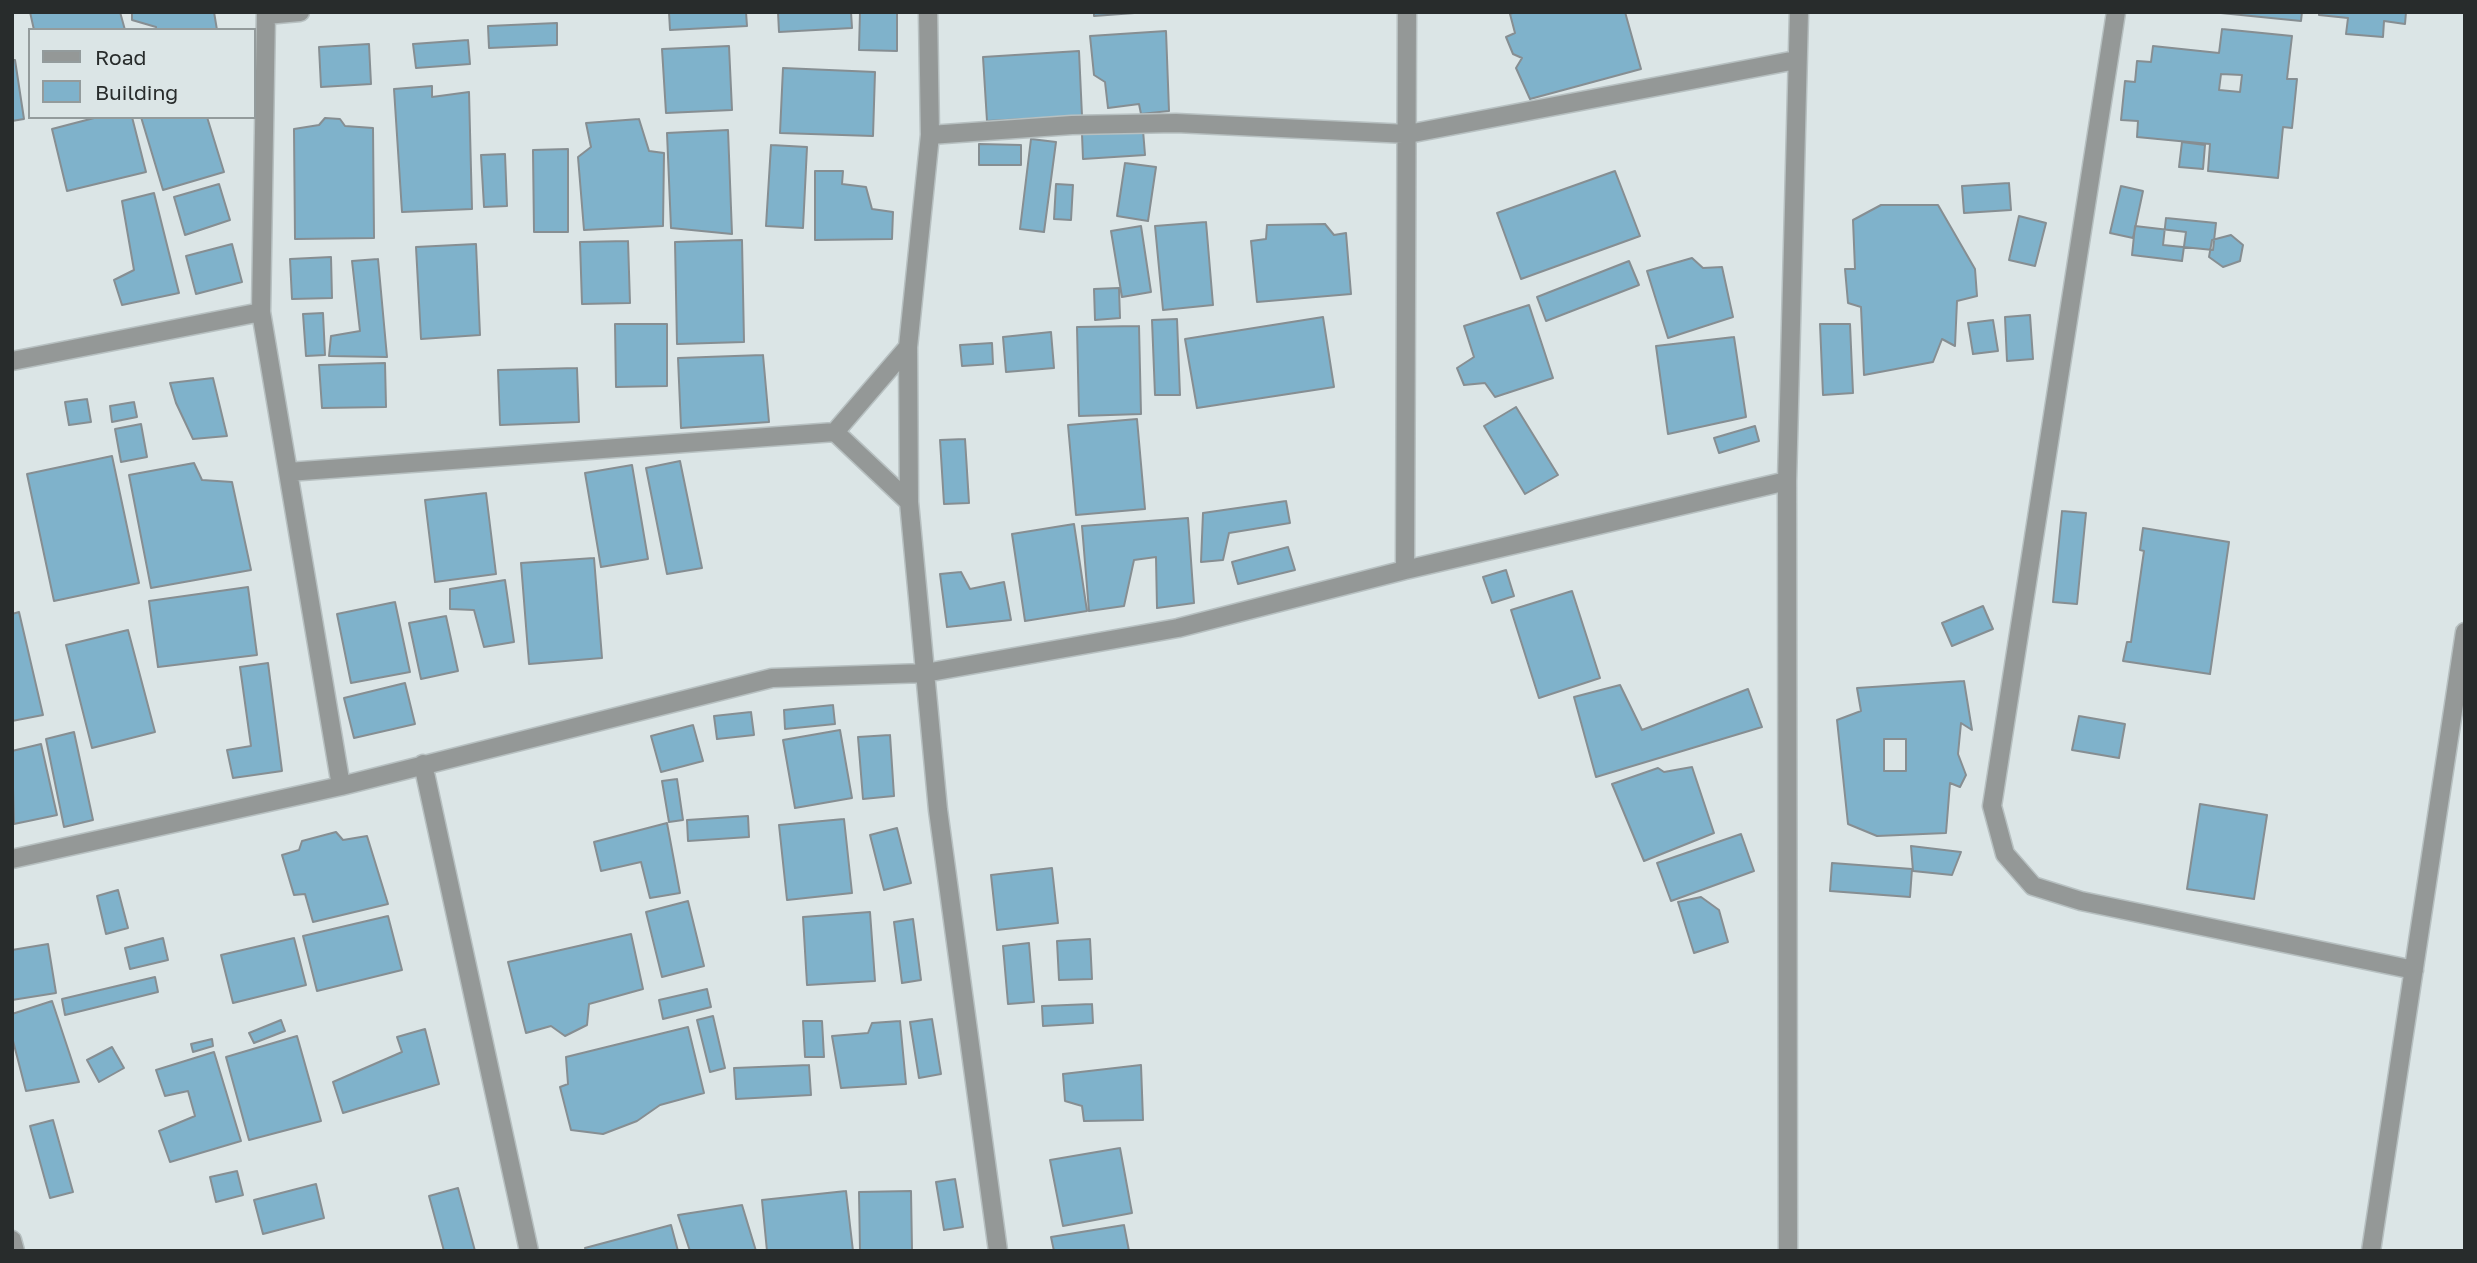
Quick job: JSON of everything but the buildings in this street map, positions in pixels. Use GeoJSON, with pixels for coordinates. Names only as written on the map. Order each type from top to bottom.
{"type":"FeatureCollection","features":[{"type":"Feature","properties":{"kind":"street"},"geometry":{"type":"LineString","coordinates":[[300,12],[266,14],[261,312],[341,786]]}},
{"type":"Feature","properties":{"kind":"street"},"geometry":{"type":"LineString","coordinates":[[928,12],[930,135],[908,347],[909,502],[938,810],[998,1251]]}},
{"type":"Feature","properties":{"kind":"street"},"geometry":{"type":"LineString","coordinates":[[1405,569],[1407,12]]}},
{"type":"Feature","properties":{"kind":"street"},"geometry":{"type":"LineString","coordinates":[[1788,1251],[1787,481],[1799,12]]}},
{"type":"Feature","properties":{"kind":"street"},"geometry":{"type":"LineString","coordinates":[[2116,12],[1992,806],[2005,853],[2033,886],[2081,901],[2414,970]]}},
{"type":"Feature","properties":{"kind":"street"},"geometry":{"type":"LineString","coordinates":[[930,135],[1072,125],[1176,123],[1408,134],[1796,60]]}},
{"type":"Feature","properties":{"kind":"street"},"geometry":{"type":"LineString","coordinates":[[12,361],[261,312]]}},
{"type":"Feature","properties":{"kind":"street"},"geometry":{"type":"LineString","coordinates":[[288,472],[835,432],[908,347]]}},
{"type":"Feature","properties":{"kind":"street"},"geometry":{"type":"LineString","coordinates":[[835,432],[909,502]]}},
{"type":"Feature","properties":{"kind":"street"},"geometry":{"type":"LineString","coordinates":[[12,859],[341,786],[772,678],[925,673],[1178,628],[1405,569],[1787,481]]}},
{"type":"Feature","properties":{"kind":"street"},"geometry":{"type":"LineString","coordinates":[[2371,1251],[2465,632]]}},
{"type":"Feature","properties":{"kind":"street"},"geometry":{"type":"LineString","coordinates":[[423,764],[529,1251]]}},
{"type":"Feature","properties":{"kind":"street"},"geometry":{"type":"LineString","coordinates":[[12,1240],[15,1251]]}}]}
